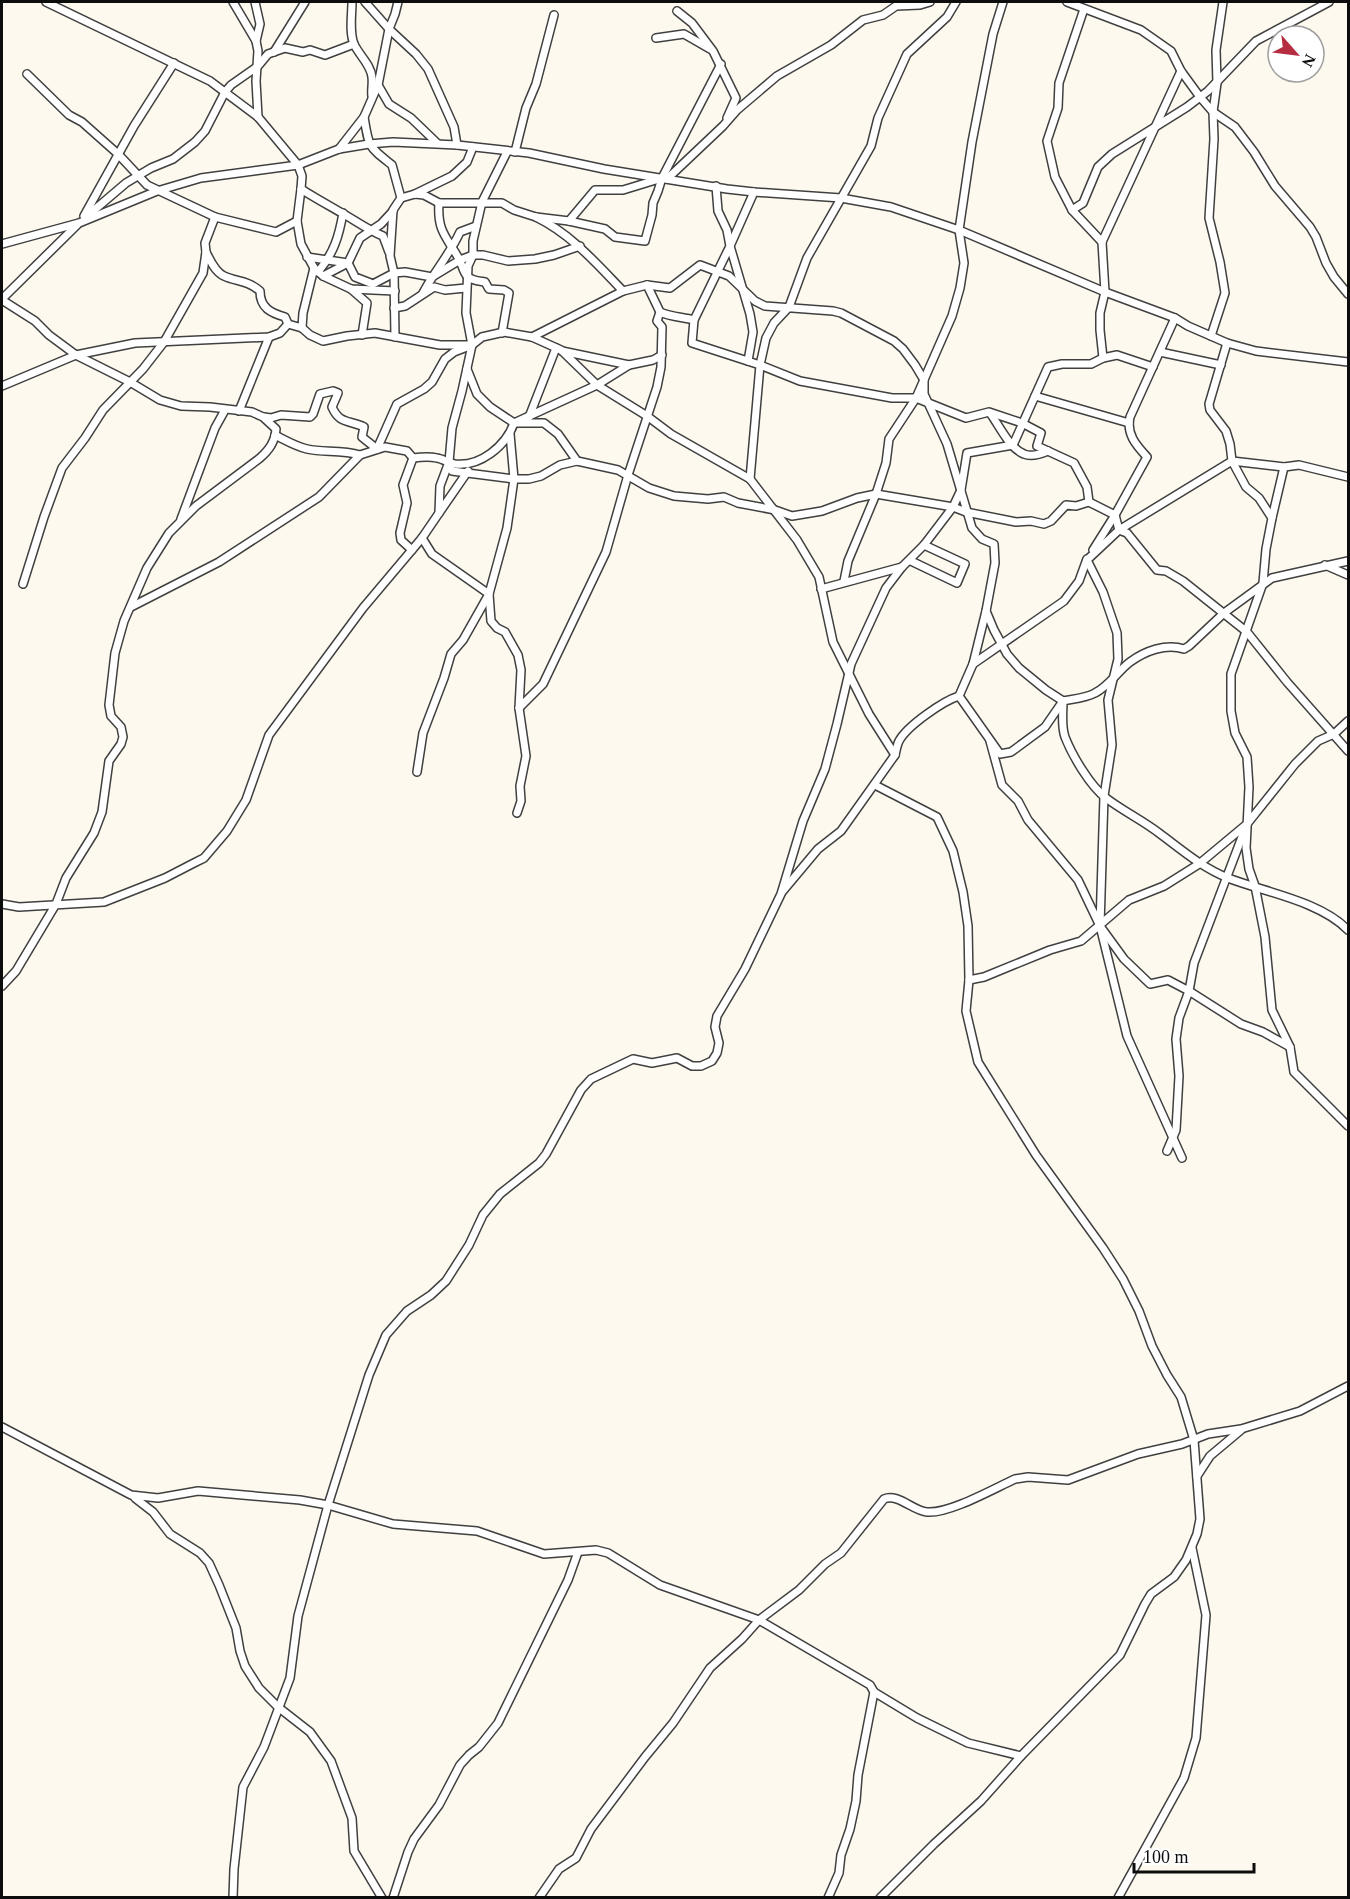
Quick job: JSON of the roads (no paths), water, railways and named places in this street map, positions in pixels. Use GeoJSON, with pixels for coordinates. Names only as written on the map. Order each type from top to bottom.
{"type":"FeatureCollection","features":[{"type":"Feature","properties":{"kind":"street"},"geometry":{"type":"LineString","coordinates":[[46,2],[210,81],[258,117],[298,165],[302,176],[297,221],[301,244],[307,257],[318,272],[351,289],[367,303],[362,335]]}},
{"type":"Feature","properties":{"kind":"street"},"geometry":{"type":"LineString","coordinates":[[233,2],[256,41]]}},
{"type":"Feature","properties":{"kind":"street"},"geometry":{"type":"LineString","coordinates":[[255,2],[260,24],[256,41],[258,117]]}},
{"type":"Feature","properties":{"kind":"street"},"geometry":{"type":"LineString","coordinates":[[274,52],[304,2]]}},
{"type":"Feature","properties":{"kind":"street"},"geometry":{"type":"LineString","coordinates":[[352,2],[351,29],[354,44],[365,58],[373,76],[372,96]]}},
{"type":"Feature","properties":{"kind":"street"},"geometry":{"type":"LineString","coordinates":[[365,2],[428,69],[454,128],[457,145]]}},
{"type":"Feature","properties":{"kind":"street"},"geometry":{"type":"LineString","coordinates":[[339,149],[364,117],[378,85],[389,29],[398,2]]}},
{"type":"Feature","properties":{"kind":"street"},"geometry":{"type":"LineString","coordinates":[[569,221],[595,190],[623,190],[664,179],[723,126],[737,110],[777,76],[831,45],[863,20],[883,15],[896,6],[920,5],[930,2]]}},
{"type":"Feature","properties":{"kind":"street"},"geometry":{"type":"LineString","coordinates":[[750,479],[760,365],[764,346],[774,323],[789,307],[807,258],[871,146],[878,118],[906,54],[947,17],[956,2]]}},
{"type":"Feature","properties":{"kind":"street"},"geometry":{"type":"LineString","coordinates":[[844,581],[848,561],[876,494],[890,439],[916,398],[952,316],[960,288],[964,263],[959,230],[972,142],[993,34],[1003,2]]}},
{"type":"Feature","properties":{"kind":"street"},"geometry":{"type":"LineString","coordinates":[[1067,2],[1116,19],[1150,36],[1171,51],[1181,71],[1200,97],[1213,112],[1235,127],[1275,186],[1310,227],[1326,263],[1348,294]]}},
{"type":"Feature","properties":{"kind":"street"},"geometry":{"type":"LineString","coordinates":[[1211,336],[1225,293],[1209,218],[1214,139],[1213,112],[1217,82],[1216,50],[1223,2]]}},
{"type":"Feature","properties":{"kind":"street"},"geometry":{"type":"LineString","coordinates":[[1072,210],[1083,203],[1098,167],[1112,154],[1200,97],[1256,41],[1329,2]]}},
{"type":"Feature","properties":{"kind":"street"},"geometry":{"type":"LineString","coordinates":[[1083,9],[1059,83],[1058,108],[1047,141],[1055,177],[1072,210],[1102,242]]}},
{"type":"Feature","properties":{"kind":"street"},"geometry":{"type":"LineString","coordinates":[[677,11],[692,23],[713,51],[736,98],[723,126]]}},
{"type":"Feature","properties":{"kind":"street"},"geometry":{"type":"LineString","coordinates":[[515,152],[554,15]]}},
{"type":"Feature","properties":{"kind":"street"},"geometry":{"type":"LineString","coordinates":[[656,38],[684,34],[713,51]]}},
{"type":"Feature","properties":{"kind":"street"},"geometry":{"type":"LineString","coordinates":[[354,44],[326,55],[310,50],[303,52],[285,48],[262,58],[258,66],[225,92],[205,131],[195,142],[173,159],[151,168],[126,183],[79,223],[2,299],[35,321],[76,356],[130,382],[160,400],[181,406],[252,412],[271,418],[282,415],[310,417],[320,394],[333,391],[338,393],[332,407],[336,416],[341,420],[364,427],[362,437],[377,448]]}},
{"type":"Feature","properties":{"kind":"street"},"geometry":{"type":"LineString","coordinates":[[79,223],[174,63]]}},
{"type":"Feature","properties":{"kind":"street"},"geometry":{"type":"LineString","coordinates":[[536,217],[569,221],[605,230],[615,237],[645,241],[652,215],[652,203],[721,64]]}},
{"type":"Feature","properties":{"kind":"street"},"geometry":{"type":"LineString","coordinates":[[1103,358],[1100,313],[1105,292],[1102,242],[1181,71]]}},
{"type":"Feature","properties":{"kind":"street"},"geometry":{"type":"LineString","coordinates":[[27,74],[69,115],[82,122],[118,154],[147,186],[215,217],[276,232],[297,221]]}},
{"type":"Feature","properties":{"kind":"street"},"geometry":{"type":"LineString","coordinates":[[378,85],[389,104],[411,118],[436,142],[443,144]]}},
{"type":"Feature","properties":{"kind":"street"},"geometry":{"type":"LineString","coordinates":[[364,117],[369,144],[379,156],[392,165],[401,198]]}},
{"type":"Feature","properties":{"kind":"street"},"geometry":{"type":"LineString","coordinates":[[2,244],[79,223],[157,191],[201,178],[298,165],[339,149],[369,144],[393,142],[457,145],[529,153],[604,169],[754,192],[841,198],[891,207],[959,230],[1105,292],[1175,318],[1227,343],[1256,351],[1348,362]]}},
{"type":"Feature","properties":{"kind":"street"},"geometry":{"type":"LineString","coordinates":[[318,272],[348,263],[360,238],[381,224],[401,198],[415,194],[452,176],[467,162],[473,147]]}},
{"type":"Feature","properties":{"kind":"street"},"geometry":{"type":"LineString","coordinates":[[439,513],[440,486],[449,462],[452,428],[471,345],[466,313],[468,266],[473,255],[473,241],[482,202],[507,152]]}},
{"type":"Feature","properties":{"kind":"street"},"geometry":{"type":"LineString","coordinates":[[716,186],[718,211],[727,230],[741,289],[750,314],[753,332],[748,361]]}},
{"type":"Feature","properties":{"kind":"street"},"geometry":{"type":"LineString","coordinates":[[302,189],[318,201],[383,236],[394,273],[395,337]]}},
{"type":"Feature","properties":{"kind":"street"},"geometry":{"type":"LineString","coordinates":[[754,192],[694,320],[692,343],[760,365],[800,381],[892,398],[916,398],[966,418],[989,412],[1022,423],[1041,433],[1037,446],[1074,463],[1087,487],[1089,502]]}},
{"type":"Feature","properties":{"kind":"street"},"geometry":{"type":"LineString","coordinates":[[415,194],[424,195],[439,203],[502,203],[514,210],[536,217],[559,229],[580,246],[623,291]]}},
{"type":"Feature","properties":{"kind":"street"},"geometry":{"type":"LineString","coordinates":[[439,203],[438,218],[442,233],[468,277],[485,282],[489,289],[504,290],[508,293],[502,333]]}},
{"type":"Feature","properties":{"kind":"street"},"geometry":{"type":"LineString","coordinates":[[390,256],[393,210]]}},
{"type":"Feature","properties":{"kind":"street"},"geometry":{"type":"LineString","coordinates":[[302,328],[303,313],[318,272],[337,243],[343,213]]}},
{"type":"Feature","properties":{"kind":"street"},"geometry":{"type":"LineString","coordinates":[[23,584],[62,468],[103,411],[164,342],[203,273],[207,233],[215,217]]}},
{"type":"Feature","properties":{"kind":"street"},"geometry":{"type":"LineString","coordinates":[[423,293],[453,249],[460,232],[476,226]]}},
{"type":"Feature","properties":{"kind":"street"},"geometry":{"type":"LineString","coordinates":[[348,263],[355,277],[373,284],[394,273],[405,272],[432,277],[473,255],[508,261],[535,259],[580,246]]}},
{"type":"Feature","properties":{"kind":"street"},"geometry":{"type":"LineString","coordinates":[[206,252],[214,268],[222,276],[254,286],[260,291],[260,301],[264,306],[273,314],[285,317],[288,324]]}},
{"type":"Feature","properties":{"kind":"street"},"geometry":{"type":"LineString","coordinates":[[307,257],[348,263]]}},
{"type":"Feature","properties":{"kind":"street"},"geometry":{"type":"LineString","coordinates":[[531,337],[623,291],[647,285],[670,288],[700,265],[729,276],[741,289],[765,306],[842,313],[894,341],[903,349],[924,380],[924,394],[947,444],[972,528],[982,538],[994,544],[995,563],[974,664],[958,696],[946,700],[899,741],[895,755],[841,831],[818,849],[781,894]]}},
{"type":"Feature","properties":{"kind":"street"},"geometry":{"type":"LineString","coordinates":[[647,285],[660,312],[670,317],[694,320]]}},
{"type":"Feature","properties":{"kind":"street"},"geometry":{"type":"LineString","coordinates":[[394,308],[405,306],[434,287],[445,290],[466,288]]}},
{"type":"Feature","properties":{"kind":"street"},"geometry":{"type":"LineString","coordinates":[[351,289],[395,291]]}},
{"type":"Feature","properties":{"kind":"street"},"geometry":{"type":"LineString","coordinates":[[519,708],[543,684],[606,552],[627,475],[662,367],[662,327],[657,321],[660,312]]}},
{"type":"Feature","properties":{"kind":"street"},"geometry":{"type":"LineString","coordinates":[[974,664],[1064,601],[1080,581],[1087,560],[1147,457],[1132,441],[1129,423],[1175,318]]}},
{"type":"Feature","properties":{"kind":"street"},"geometry":{"type":"LineString","coordinates":[[288,324],[302,328],[323,341],[375,333],[440,345],[471,345]]}},
{"type":"Feature","properties":{"kind":"street"},"geometry":{"type":"LineString","coordinates":[[2,386],[76,356],[135,343],[269,337],[280,333],[288,324]]}},
{"type":"Feature","properties":{"kind":"street"},"geometry":{"type":"LineString","coordinates":[[377,448],[397,404],[432,382],[445,359],[482,337],[502,333],[531,337],[558,349],[629,365]]}},
{"type":"Feature","properties":{"kind":"street"},"geometry":{"type":"LineString","coordinates":[[239,411],[269,337]]}},
{"type":"Feature","properties":{"kind":"street"},"geometry":{"type":"LineString","coordinates":[[1227,343],[1209,404],[1210,410],[1226,431],[1232,461],[1246,487],[1258,498],[1272,518]]}},
{"type":"Feature","properties":{"kind":"street"},"geometry":{"type":"LineString","coordinates":[[558,349],[597,385],[671,434],[750,479],[776,510],[819,577],[833,642],[869,714],[895,755]]}},
{"type":"Feature","properties":{"kind":"street"},"geometry":{"type":"LineString","coordinates":[[529,417],[558,349]]}},
{"type":"Feature","properties":{"kind":"street"},"geometry":{"type":"LineString","coordinates":[[1161,352],[1221,365]]}},
{"type":"Feature","properties":{"kind":"street"},"geometry":{"type":"LineString","coordinates":[[2,904],[19,907],[104,902],[165,878],[204,858],[227,831],[246,800],[269,735],[363,608],[422,538],[475,462],[497,448],[510,434],[514,423],[597,385],[629,365],[653,360],[662,355]]}},
{"type":"Feature","properties":{"kind":"street"},"geometry":{"type":"LineString","coordinates":[[1013,445],[1048,367],[1062,364],[1091,364],[1117,355],[1153,367]]}},
{"type":"Feature","properties":{"kind":"street"},"geometry":{"type":"LineString","coordinates":[[466,366],[477,394],[490,407],[514,423],[544,423],[558,434],[577,461]]}},
{"type":"Feature","properties":{"kind":"street"},"geometry":{"type":"LineString","coordinates":[[1035,396],[1063,406],[1129,423]]}},
{"type":"Feature","properties":{"kind":"street"},"geometry":{"type":"LineString","coordinates":[[180,522],[215,428],[225,410]]}},
{"type":"Feature","properties":{"kind":"street"},"geometry":{"type":"LineString","coordinates":[[989,412],[1013,445],[1024,454],[1036,455],[1048,451]]}},
{"type":"Feature","properties":{"kind":"street"},"geometry":{"type":"LineString","coordinates":[[2,986],[16,971],[56,904],[66,878],[94,833],[102,813],[108,761],[121,744],[123,737],[121,727],[111,716],[109,705],[115,653],[124,621],[147,568],[169,533],[196,506],[269,449],[276,429],[263,417]]}},
{"type":"Feature","properties":{"kind":"street"},"geometry":{"type":"LineString","coordinates":[[417,772],[423,733],[451,654],[463,640],[489,594],[507,528],[514,479],[510,434]]}},
{"type":"Feature","properties":{"kind":"street"},"geometry":{"type":"LineString","coordinates":[[275,435],[309,450],[346,451],[360,455]]}},
{"type":"Feature","properties":{"kind":"street"},"geometry":{"type":"LineString","coordinates":[[233,1898],[243,1787],[264,1748],[290,1678],[298,1616],[328,1505],[369,1375],[386,1335],[407,1311],[446,1281],[469,1245],[483,1215],[500,1194],[539,1163],[581,1090],[591,1079],[633,1059],[652,1063],[677,1058],[692,1066],[701,1066],[712,1061],[719,1043],[715,1027],[717,1016],[745,969],[781,894],[803,821],[825,769],[851,664],[879,601],[902,567],[911,561],[953,507],[961,490],[967,453],[1013,445]]}},
{"type":"Feature","properties":{"kind":"street"},"geometry":{"type":"LineString","coordinates":[[131,607],[219,562],[319,497],[360,455],[385,447],[407,451],[413,458]]}},
{"type":"Feature","properties":{"kind":"street"},"geometry":{"type":"LineString","coordinates":[[413,458],[434,457],[456,464],[475,462]]}},
{"type":"Feature","properties":{"kind":"street"},"geometry":{"type":"LineString","coordinates":[[412,550],[401,540],[400,533],[407,503],[403,485],[413,458]]}},
{"type":"Feature","properties":{"kind":"street"},"geometry":{"type":"LineString","coordinates":[[449,462],[452,471],[530,479],[542,476],[560,465],[577,461],[618,470],[648,488],[674,496],[708,499],[724,497],[738,503],[776,510],[792,516],[822,511],[857,498],[876,494],[953,507],[966,512],[1016,522],[1031,520],[1044,524],[1051,521],[1066,505],[1076,506],[1089,502],[1115,515],[1119,530],[1127,534],[1157,570],[1166,571],[1183,581],[1247,632],[1287,682],[1348,751]]}},
{"type":"Feature","properties":{"kind":"street"},"geometry":{"type":"LineString","coordinates":[[1087,560],[1119,530],[1232,461],[1284,466],[1299,465],[1348,477]]}},
{"type":"Feature","properties":{"kind":"street"},"geometry":{"type":"LineString","coordinates":[[1284,466],[1272,518],[1262,586],[1232,674],[1231,711],[1235,733],[1247,757],[1249,787],[1246,848],[1265,937],[1272,1010],[1290,1047],[1294,1072],[1348,1126]]}},
{"type":"Feature","properties":{"kind":"street"},"geometry":{"type":"LineString","coordinates":[[422,538],[432,554],[489,594]]}},
{"type":"Feature","properties":{"kind":"street"},"geometry":{"type":"LineString","coordinates":[[911,561],[957,583],[965,564],[924,545]]}},
{"type":"Feature","properties":{"kind":"street"},"geometry":{"type":"LineString","coordinates":[[1087,560],[1103,592],[1117,633],[1118,658],[1108,700],[1112,746],[1104,796],[1100,926],[1127,1036],[1182,1158]]}},
{"type":"Feature","properties":{"kind":"street"},"geometry":{"type":"LineString","coordinates":[[958,696],[1000,754],[1011,752],[1045,727],[1063,701],[1095,694],[1129,662],[1146,653],[1166,646],[1184,649],[1190,646],[1224,612],[1272,578],[1348,561]]}},
{"type":"Feature","properties":{"kind":"street"},"geometry":{"type":"LineString","coordinates":[[1325,565],[1348,575]]}},
{"type":"Feature","properties":{"kind":"street"},"geometry":{"type":"LineString","coordinates":[[820,589],[902,567]]}},
{"type":"Feature","properties":{"kind":"street"},"geometry":{"type":"LineString","coordinates":[[489,594],[491,621],[505,632],[518,655],[521,669],[519,708],[526,756],[520,786],[521,801],[517,813]]}},
{"type":"Feature","properties":{"kind":"street"},"geometry":{"type":"LineString","coordinates":[[986,611],[1002,645],[1019,668],[1063,701]]}},
{"type":"Feature","properties":{"kind":"street"},"geometry":{"type":"LineString","coordinates":[[1063,701],[1065,736],[1093,784],[1104,796],[1158,832],[1198,864],[1226,877],[1255,885],[1315,909],[1342,923],[1348,930]]}},
{"type":"Feature","properties":{"kind":"street"},"geometry":{"type":"LineString","coordinates":[[969,980],[984,977],[1050,950],[1081,941],[1129,900],[1164,886],[1198,864],[1247,824],[1295,764],[1318,741],[1334,734],[1348,721]]}},
{"type":"Feature","properties":{"kind":"street"},"geometry":{"type":"LineString","coordinates":[[990,741],[1002,785],[1018,801],[1028,820],[1078,880],[1100,926],[1124,958],[1150,984],[1168,980],[1241,1024],[1263,1032],[1290,1047]]}},
{"type":"Feature","properties":{"kind":"street"},"geometry":{"type":"LineString","coordinates":[[875,785],[937,817],[953,851],[968,926],[969,980],[966,1011],[978,1062],[1036,1155],[1123,1279],[1139,1311],[1152,1346],[1181,1397],[1194,1440],[1200,1518],[1192,1548],[1174,1577],[1151,1594],[1119,1655],[1021,1756],[981,1801],[880,1898]]}},
{"type":"Feature","properties":{"kind":"street"},"geometry":{"type":"LineString","coordinates":[[1167,1151],[1176,1130],[1179,1076],[1176,1039],[1179,1018],[1189,991],[1194,963],[1247,824]]}},
{"type":"Feature","properties":{"kind":"street"},"geometry":{"type":"LineString","coordinates":[[539,1898],[559,1869],[576,1858],[591,1829],[645,1756],[673,1723],[704,1676],[759,1620],[799,1590],[825,1564],[841,1552],[884,1499],[892,1497],[924,1512],[939,1512],[1015,1479],[1068,1480],[1138,1454],[1194,1440],[1208,1434],[1241,1429],[1300,1411],[1348,1386]]}},
{"type":"Feature","properties":{"kind":"street"},"geometry":{"type":"LineString","coordinates":[[2,1427],[131,1495],[153,1512],[170,1534],[200,1554],[209,1563],[236,1628],[245,1666],[259,1688],[278,1707],[310,1732],[331,1761],[352,1818],[354,1851],[382,1898]]}},
{"type":"Feature","properties":{"kind":"street"},"geometry":{"type":"LineString","coordinates":[[1197,1476],[1210,1456],[1241,1429]]}},
{"type":"Feature","properties":{"kind":"street"},"geometry":{"type":"LineString","coordinates":[[131,1495],[158,1498],[198,1491],[300,1500],[328,1505],[393,1524],[477,1531],[544,1554],[596,1551],[608,1553],[660,1585],[759,1620],[870,1685],[874,1692],[917,1718],[968,1743],[1021,1756]]}},
{"type":"Feature","properties":{"kind":"street"},"geometry":{"type":"LineString","coordinates":[[1118,1898],[1184,1779],[1196,1738],[1206,1615],[1192,1548]]}},
{"type":"Feature","properties":{"kind":"street"},"geometry":{"type":"LineString","coordinates":[[393,1898],[414,1839],[439,1806],[460,1765],[479,1747],[498,1723],[568,1580],[578,1552]]}},
{"type":"Feature","properties":{"kind":"street"},"geometry":{"type":"LineString","coordinates":[[828,1898],[839,1873],[841,1855],[854,1815],[858,1775],[874,1692]]}}]}
